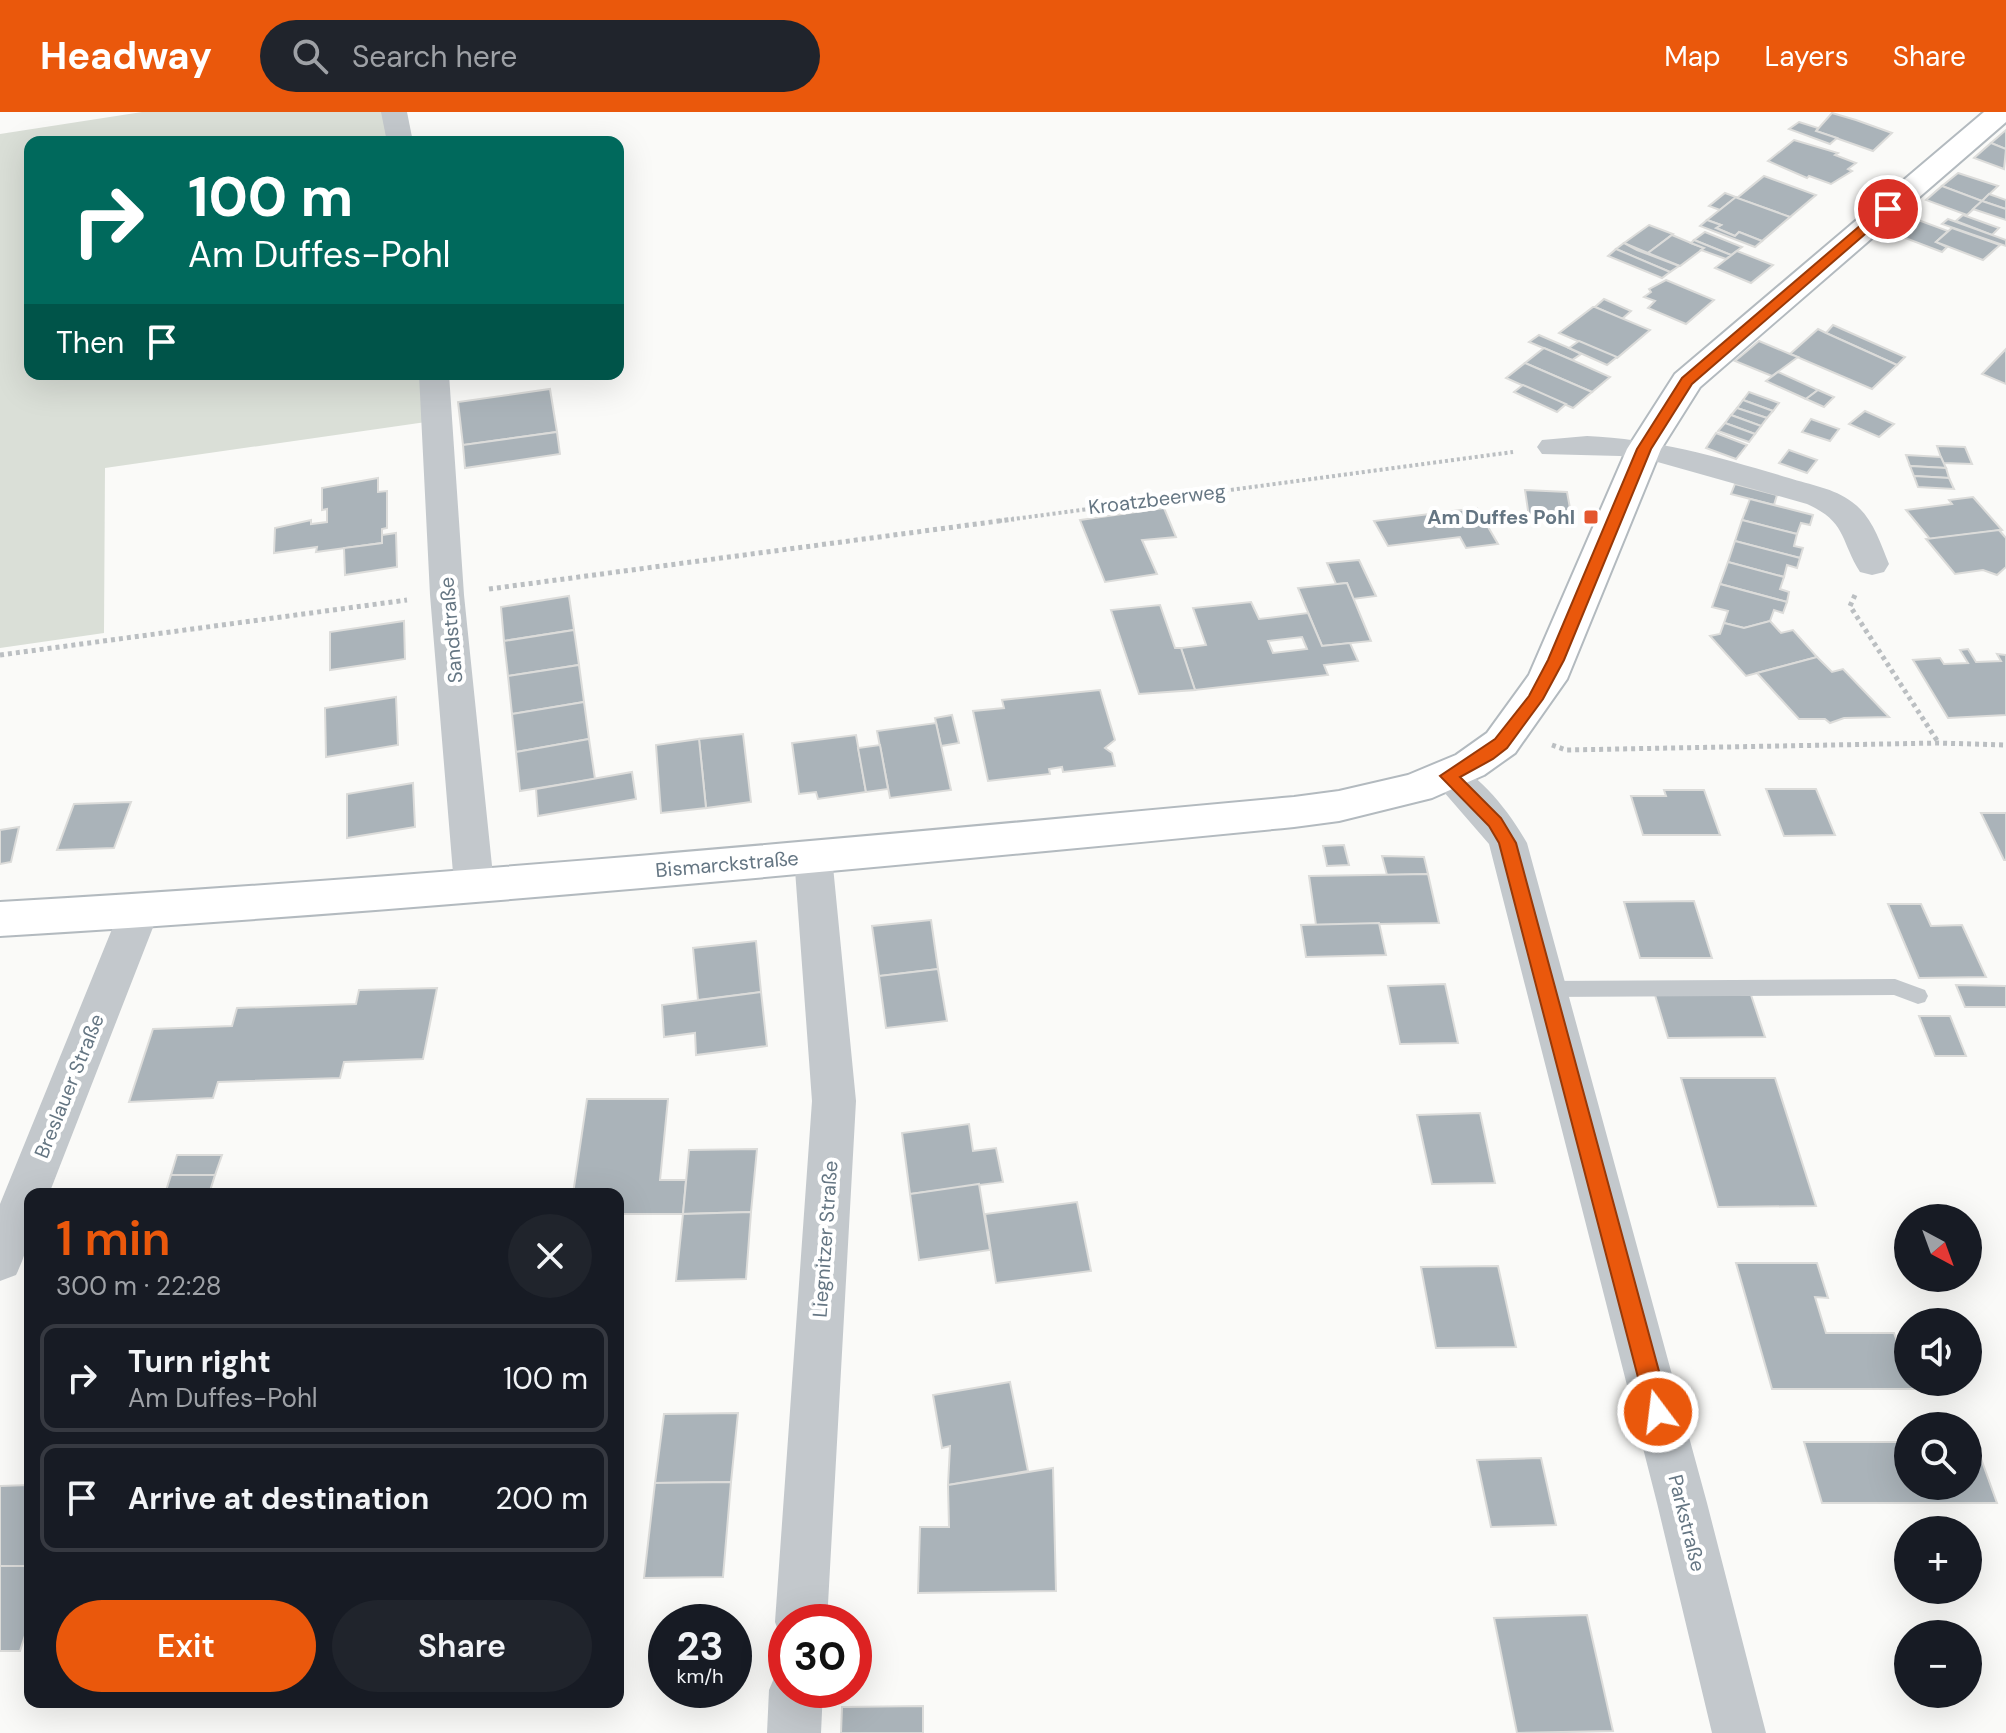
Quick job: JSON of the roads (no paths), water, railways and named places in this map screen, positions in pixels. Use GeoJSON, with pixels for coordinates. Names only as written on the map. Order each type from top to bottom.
{"type":"FeatureCollection","features":[{"type":"Feature","properties":{"kind":"street"},"geometry":{"type":"LineString","coordinates":[[394,112],[399,136]]}},
{"type":"Feature","properties":{"kind":"street","name":"Bismarckstraße"},"geometry":{"type":"LineString","coordinates":[[0,919],[139,912],[474,885],[1309,810],[1383,798],[1449,776],[1487,755],[1513,730],[1535,699],[1556,660],[1644,449],[1674,399],[1703,365],[2003,112]]}},
{"type":"Feature","properties":{"kind":"street","name":"Sandstraße"},"geometry":{"type":"LineString","coordinates":[[434,380],[447,595],[474,885]]}},
{"type":"Feature","properties":{"kind":"street"},"geometry":{"type":"LineString","coordinates":[[1553,447],[1594,443],[1644,449],[1829,501],[1856,522],[1872,564]]}},
{"type":"Feature","properties":{"kind":"street","name":"Parkstraße"},"geometry":{"type":"LineString","coordinates":[[1449,776],[1495,822],[1508,843],[1682,1503],[1739,1733]]}},
{"type":"Feature","properties":{"kind":"street","name":"Liegnitzer Straße"},"geometry":{"type":"LineString","coordinates":[[802,1604],[834,1101],[813,856]]}},
{"type":"Feature","properties":{"kind":"street","name":"Breslauer Straße"},"geometry":{"type":"LineString","coordinates":[[29,1188],[139,912]]}},
{"type":"Feature","properties":{"kind":"street","name":"Breslauer Straße"},"geometry":{"type":"LineString","coordinates":[[0,1261],[24,1201]]}},
{"type":"Feature","properties":{"kind":"street"},"geometry":{"type":"LineString","coordinates":[[794,1733],[795,1708]]}},
{"type":"Feature","properties":{"kind":"lane"},"geometry":{"type":"LineString","coordinates":[[1546,989],[1895,987],[1918,996]]}},
{"type":"Feature","properties":{"kind":"place","name":"Am Duffes Pohl"},"geometry":{"type":"Point","coordinates":[1591,517]}}]}
